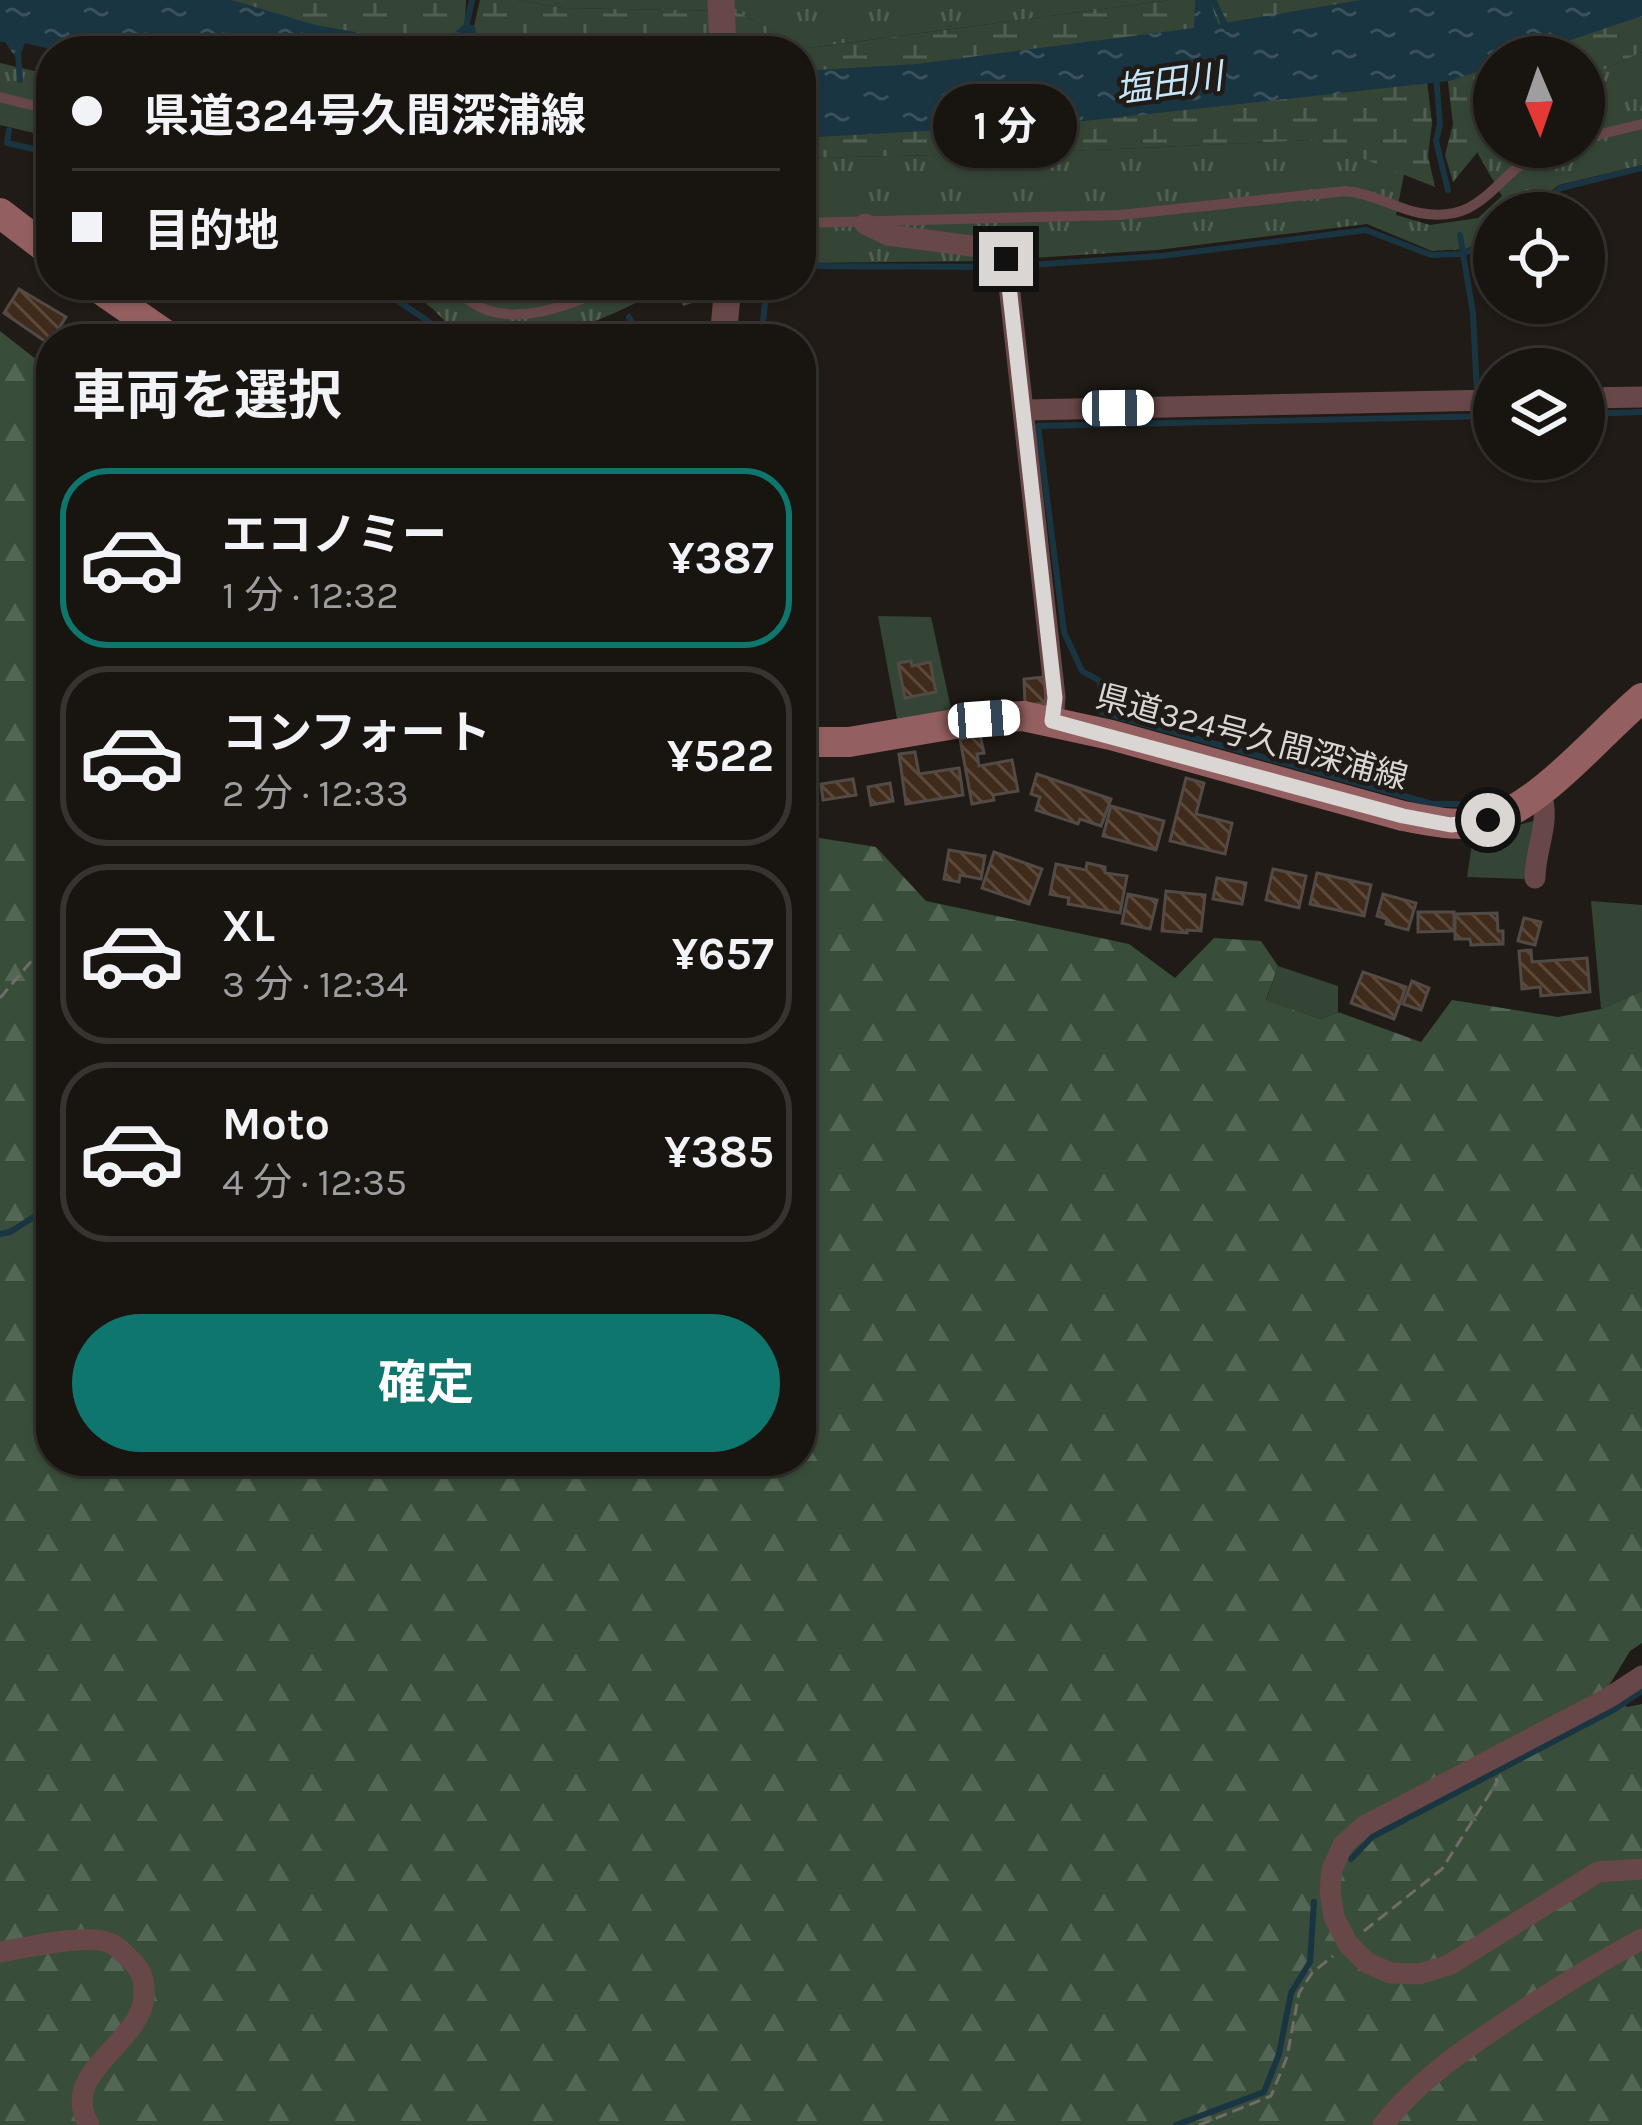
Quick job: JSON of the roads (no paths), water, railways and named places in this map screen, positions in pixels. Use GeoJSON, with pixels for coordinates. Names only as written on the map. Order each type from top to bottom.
{"type":"FeatureCollection","features":[{"type":"Feature","properties":{"kind":"main road"},"geometry":{"type":"LineString","coordinates":[[0,213],[36,241]]}},
{"type":"Feature","properties":{"kind":"main road"},"geometry":{"type":"LineString","coordinates":[[116,300],[150,324]]}},
{"type":"Feature","properties":{"kind":"main road","name":"県道324号久間深浦線"},"geometry":{"type":"LineString","coordinates":[[816,742],[849,742],[1023,716],[1451,825],[1488,820],[1523,804],[1642,698]]}},
{"type":"Feature","properties":{"kind":"street"},"geometry":{"type":"LineString","coordinates":[[721,0],[722,36]]}},
{"type":"Feature","properties":{"kind":"street"},"geometry":{"type":"LineString","coordinates":[[865,224],[888,235],[979,247],[1006,259],[1055,698],[1052,721]]}},
{"type":"Feature","properties":{"kind":"street"},"geometry":{"type":"LineString","coordinates":[[1605,398],[1642,397]]}},
{"type":"Feature","properties":{"kind":"street"},"geometry":{"type":"LineString","coordinates":[[1024,410],[1473,400]]}},
{"type":"Feature","properties":{"kind":"street"},"geometry":{"type":"LineString","coordinates":[[1535,878],[1545,829],[1546,806],[1540,791]]}},
{"type":"Feature","properties":{"kind":"street"},"geometry":{"type":"LineString","coordinates":[[1642,1676],[1364,1826],[1343,1845],[1332,1869],[1330,1891],[1334,1916],[1348,1944],[1367,1963],[1390,1973],[1419,1974],[1449,1965],[1598,1872],[1642,1869]]}},
{"type":"Feature","properties":{"kind":"street"},"geometry":{"type":"LineString","coordinates":[[1383,2125],[1404,2099],[1468,2046],[1587,1968],[1642,1939]]}},
{"type":"Feature","properties":{"kind":"street"},"geometry":{"type":"LineString","coordinates":[[0,1952],[87,1940],[111,1943],[138,1967],[145,1988],[142,2008],[132,2029],[90,2073],[81,2096],[89,2125]]}},
{"type":"Feature","properties":{"kind":"lane"},"geometry":{"type":"LineString","coordinates":[[0,97],[36,106]]}},
{"type":"Feature","properties":{"kind":"lane"},"geometry":{"type":"LineString","coordinates":[[1605,133],[1642,124]]}},
{"type":"Feature","properties":{"kind":"lane"},"geometry":{"type":"LineString","coordinates":[[816,224],[1120,215],[1346,191],[1441,215],[1471,208],[1518,168]]}},
{"type":"Feature","properties":{"kind":"lane"},"geometry":{"type":"LineString","coordinates":[[470,300],[511,316],[579,300]]}},
{"type":"Feature","properties":{"kind":"water"},"geometry":{"type":"Polygon","coordinates":[[[0,0],[231,0],[316,25],[378,36],[36,36],[36,46],[25,43],[18,61],[5,42],[0,42],[0,0]]]}},
{"type":"Feature","properties":{"kind":"water","name":"塩田川"},"geometry":{"type":"Polygon","coordinates":[[[1195,0],[1210,0],[1218,24],[1361,0],[1642,0],[1642,16],[1582,36],[1473,36],[1473,73],[1450,81],[1066,123],[816,137],[816,70],[916,64],[1194,28],[1195,0]]]}},
{"type":"Feature","properties":{"kind":"water"},"geometry":{"type":"Polygon","coordinates":[[[465,23],[475,26],[477,36],[451,36],[465,23]]]}},
{"type":"Feature","properties":{"kind":"waterway"},"geometry":{"type":"LineString","coordinates":[[465,32],[472,0]]}},
{"type":"Feature","properties":{"kind":"waterway"},"geometry":{"type":"LineString","coordinates":[[1213,0],[1227,29]]}},
{"type":"Feature","properties":{"kind":"waterway"},"geometry":{"type":"LineString","coordinates":[[18,53],[20,80]]}},
{"type":"Feature","properties":{"kind":"waterway"},"geometry":{"type":"LineString","coordinates":[[1436,76],[1440,124],[1436,141],[1448,190]]}},
{"type":"Feature","properties":{"kind":"waterway"},"geometry":{"type":"LineString","coordinates":[[9,130],[7,143],[36,150]]}},
{"type":"Feature","properties":{"kind":"waterway"},"geometry":{"type":"LineString","coordinates":[[1556,192],[1642,168]]}},
{"type":"Feature","properties":{"kind":"waterway"},"geometry":{"type":"LineString","coordinates":[[1015,266],[1161,256],[1366,230],[1431,255],[1473,250]]}},
{"type":"Feature","properties":{"kind":"waterway"},"geometry":{"type":"LineString","coordinates":[[1460,235],[1475,348]]}},
{"type":"Feature","properties":{"kind":"waterway"},"geometry":{"type":"LineString","coordinates":[[816,266],[1002,267]]}},
{"type":"Feature","properties":{"kind":"waterway"},"geometry":{"type":"LineString","coordinates":[[396,300],[432,324]]}},
{"type":"Feature","properties":{"kind":"waterway"},"geometry":{"type":"LineString","coordinates":[[763,324],[765,300]]}},
{"type":"Feature","properties":{"kind":"waterway"},"geometry":{"type":"LineString","coordinates":[[629,317],[632,324]]}},
{"type":"Feature","properties":{"kind":"waterway"},"geometry":{"type":"LineString","coordinates":[[1605,413],[1642,412]]}},
{"type":"Feature","properties":{"kind":"waterway"},"geometry":{"type":"LineString","coordinates":[[1473,416],[1038,426],[1064,632],[1082,671],[1100,681],[1101,712],[1432,804],[1464,804],[1494,794]]}},
{"type":"Feature","properties":{"kind":"waterway"},"geometry":{"type":"LineString","coordinates":[[0,1234],[36,1216]]}},
{"type":"Feature","properties":{"kind":"waterway"},"geometry":{"type":"LineString","coordinates":[[1351,1859],[1372,1837],[1642,1691]]}},
{"type":"Feature","properties":{"kind":"waterway"},"geometry":{"type":"LineString","coordinates":[[1176,2125],[1264,2092],[1279,2054],[1291,1993],[1310,1962],[1314,1902]]}}]}
